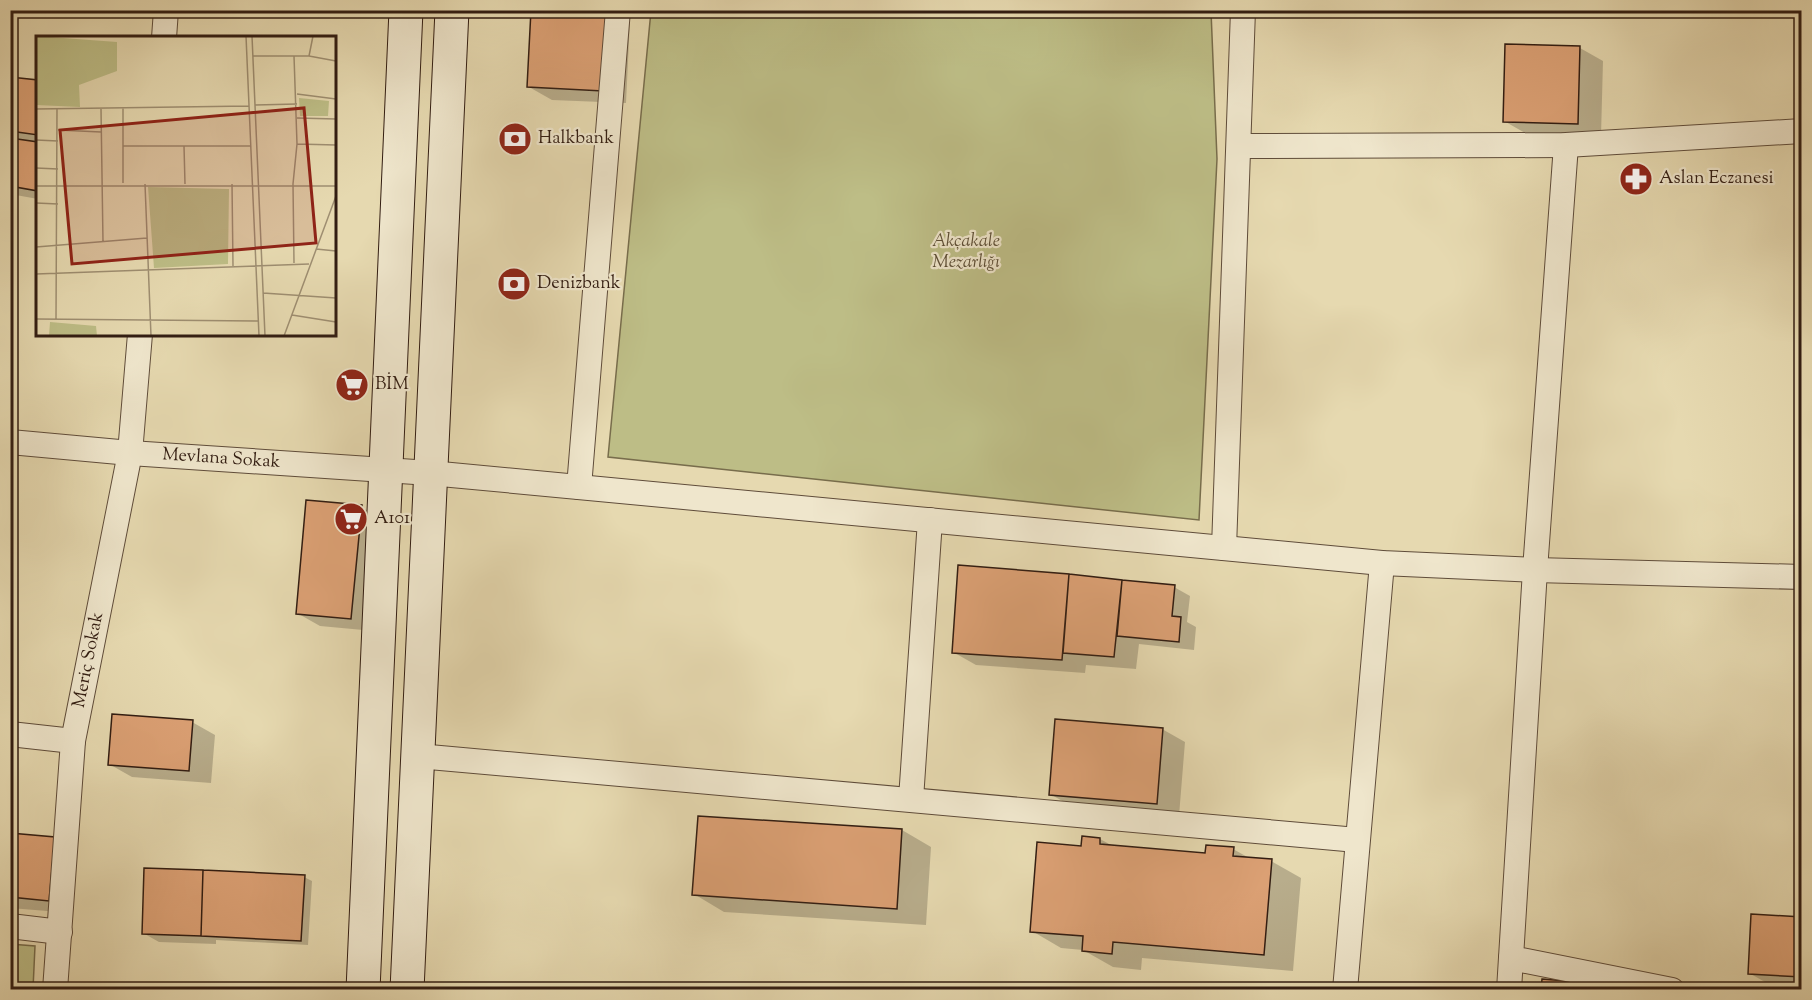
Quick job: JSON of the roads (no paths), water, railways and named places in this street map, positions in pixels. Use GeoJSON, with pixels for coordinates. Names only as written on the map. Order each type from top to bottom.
{"type":"FeatureCollection","features":[{"type":"Feature","properties":{"kind":"main road"},"geometry":{"type":"LineString","coordinates":[[363,990],[406,10]]}},
{"type":"Feature","properties":{"kind":"main road"},"geometry":{"type":"LineString","coordinates":[[407,990],[452,10]]}},
{"type":"Feature","properties":{"kind":"street"},"geometry":{"type":"LineString","coordinates":[[164,36],[166,10]]}},
{"type":"Feature","properties":{"kind":"street"},"geometry":{"type":"LineString","coordinates":[[579,487],[618,10]]}},
{"type":"Feature","properties":{"kind":"street"},"geometry":{"type":"LineString","coordinates":[[1224,548],[1243,10]]}},
{"type":"Feature","properties":{"kind":"street"},"geometry":{"type":"LineString","coordinates":[[1239,146],[1566,145],[1802,131]]}},
{"type":"Feature","properties":{"kind":"street"},"geometry":{"type":"LineString","coordinates":[[1509,990],[1535,570],[1566,145]]}},
{"type":"Feature","properties":{"kind":"street","name":"Meriç Sokak"},"geometry":{"type":"LineString","coordinates":[[55,990],[73,741],[130,453],[140,336]]}},
{"type":"Feature","properties":{"kind":"street","name":"Mevlana Sokak"},"geometry":{"type":"LineString","coordinates":[[10,442],[130,453],[430,473],[1382,563],[1535,570],[1802,577]]}},
{"type":"Feature","properties":{"kind":"street"},"geometry":{"type":"LineString","coordinates":[[911,799],[930,520]]}},
{"type":"Feature","properties":{"kind":"street"},"geometry":{"type":"LineString","coordinates":[[1345,990],[1382,563]]}},
{"type":"Feature","properties":{"kind":"street"},"geometry":{"type":"LineString","coordinates":[[10,734],[73,741]]}},
{"type":"Feature","properties":{"kind":"street"},"geometry":{"type":"LineString","coordinates":[[418,756],[1357,840]]}},
{"type":"Feature","properties":{"kind":"street"},"geometry":{"type":"LineString","coordinates":[[10,926],[60,932]]}},
{"type":"Feature","properties":{"kind":"street"},"geometry":{"type":"LineString","coordinates":[[1511,958],[1672,990]]}},
{"type":"Feature","properties":{"kind":"place","name":"Halkbank"},"geometry":{"type":"Point","coordinates":[515,139]}},
{"type":"Feature","properties":{"kind":"place","name":"Aslan Eczanesi"},"geometry":{"type":"Point","coordinates":[1636,179]}},
{"type":"Feature","properties":{"kind":"place","name":"Denizbank"},"geometry":{"type":"Point","coordinates":[514,284]}},
{"type":"Feature","properties":{"kind":"place","name":"BİM"},"geometry":{"type":"Point","coordinates":[352,385]}},
{"type":"Feature","properties":{"kind":"place","name":"A101"},"geometry":{"type":"Point","coordinates":[351,519]}},
{"type":"Feature","properties":{"kind":"park label","name":"Akçakale Mezarlığı"},"geometry":{"type":"Point","coordinates":[966,252]}}]}
